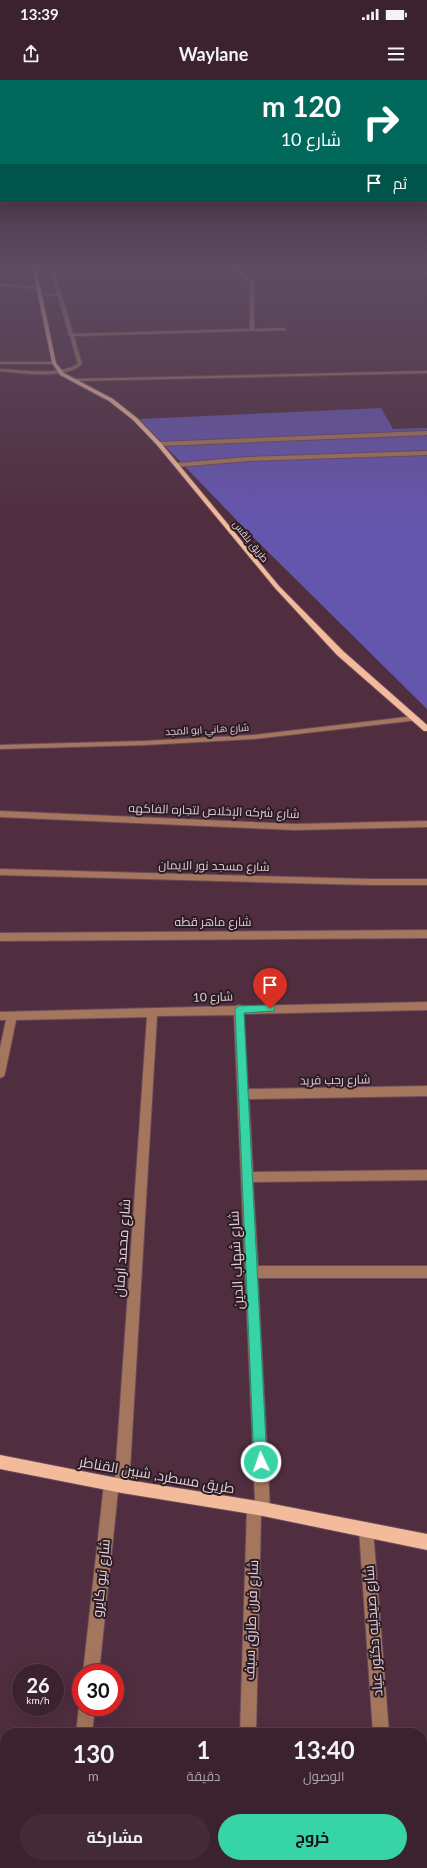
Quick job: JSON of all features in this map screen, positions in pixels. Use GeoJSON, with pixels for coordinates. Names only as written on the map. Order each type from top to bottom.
{"type":"FeatureCollection","features":[{"type":"Feature","properties":{"kind":"main road","name":"طريق بلقس"},"geometry":{"type":"LineString","coordinates":[[52,349],[54,363],[59,371],[122,407],[159,444],[277,587],[340,653],[427,729]]}},
{"type":"Feature","properties":{"kind":"main road","name":"طريق مسطرد, شبين القناطر"},"geometry":{"type":"LineString","coordinates":[[0,1462],[117,1485],[259,1508],[427,1542]]}},
{"type":"Feature","properties":{"kind":"street"},"geometry":{"type":"LineString","coordinates":[[0,370],[59,371],[73,369],[80,364],[75,349]]}},
{"type":"Feature","properties":{"kind":"street"},"geometry":{"type":"LineString","coordinates":[[0,362],[54,363]]}},
{"type":"Feature","properties":{"kind":"street"},"geometry":{"type":"LineString","coordinates":[[74,380],[427,372]]}},
{"type":"Feature","properties":{"kind":"street"},"geometry":{"type":"LineString","coordinates":[[159,444],[427,433]]}},
{"type":"Feature","properties":{"kind":"street"},"geometry":{"type":"LineString","coordinates":[[176,465],[248,459],[427,453]]}},
{"type":"Feature","properties":{"kind":"street","name":"شارع هاني ابو المجد"},"geometry":{"type":"LineString","coordinates":[[0,747],[137,743],[252,737],[415,718]]}},
{"type":"Feature","properties":{"kind":"street","name":"شارع شركه الإخلاص لتجاره الفاكهه"},"geometry":{"type":"LineString","coordinates":[[0,814],[295,827],[427,824]]}},
{"type":"Feature","properties":{"kind":"street","name":"شارع مسجد نور الايمان"},"geometry":{"type":"LineString","coordinates":[[0,872],[369,882],[427,882]]}},
{"type":"Feature","properties":{"kind":"street","name":"شارع ماهر قطه"},"geometry":{"type":"LineString","coordinates":[[0,937],[427,934]]}},
{"type":"Feature","properties":{"kind":"street","name":"شارع 10"},"geometry":{"type":"LineString","coordinates":[[0,1016],[239,1009],[427,1006]]}},
{"type":"Feature","properties":{"kind":"street","name":"شارع شهاب الدين"},"geometry":{"type":"LineString","coordinates":[[239,1009],[252,1272],[259,1508]]}},
{"type":"Feature","properties":{"kind":"street","name":"شارع محمد ارمان"},"geometry":{"type":"LineString","coordinates":[[117,1485],[152,1012]]}},
{"type":"Feature","properties":{"kind":"street"},"geometry":{"type":"LineString","coordinates":[[0,1073],[12,1016]]}},
{"type":"Feature","properties":{"kind":"street","name":"شارع رجب فريد"},"geometry":{"type":"LineString","coordinates":[[243,1094],[427,1091]]}},
{"type":"Feature","properties":{"kind":"street"},"geometry":{"type":"LineString","coordinates":[[247,1177],[427,1175]]}},
{"type":"Feature","properties":{"kind":"street"},"geometry":{"type":"LineString","coordinates":[[252,1272],[427,1272]]}},
{"type":"Feature","properties":{"kind":"street","name":"شارع نيو كايرو"},"geometry":{"type":"LineString","coordinates":[[92,1664],[117,1485]]}},
{"type":"Feature","properties":{"kind":"street","name":"شارع فرن طارق سيف"},"geometry":{"type":"LineString","coordinates":[[248,1728],[259,1508]]}},
{"type":"Feature","properties":{"kind":"street","name":"شارع صيدليه دكتور عياد"},"geometry":{"type":"LineString","coordinates":[[366,1529],[381,1728]]}},
{"type":"Feature","properties":{"kind":"street"},"geometry":{"type":"LineString","coordinates":[[85,1728],[86,1716]]}},
{"type":"Feature","properties":{"kind":"shaded area"},"geometry":{"type":"Polygon","coordinates":[[[381,408],[393,429],[427,428],[427,709],[250,534],[139,419],[381,408]]]}},
{"type":"Feature","properties":{"kind":"route"},"geometry":{"type":"LineString","coordinates":[[261,1462],[239,1009],[270,1009]]}}]}
